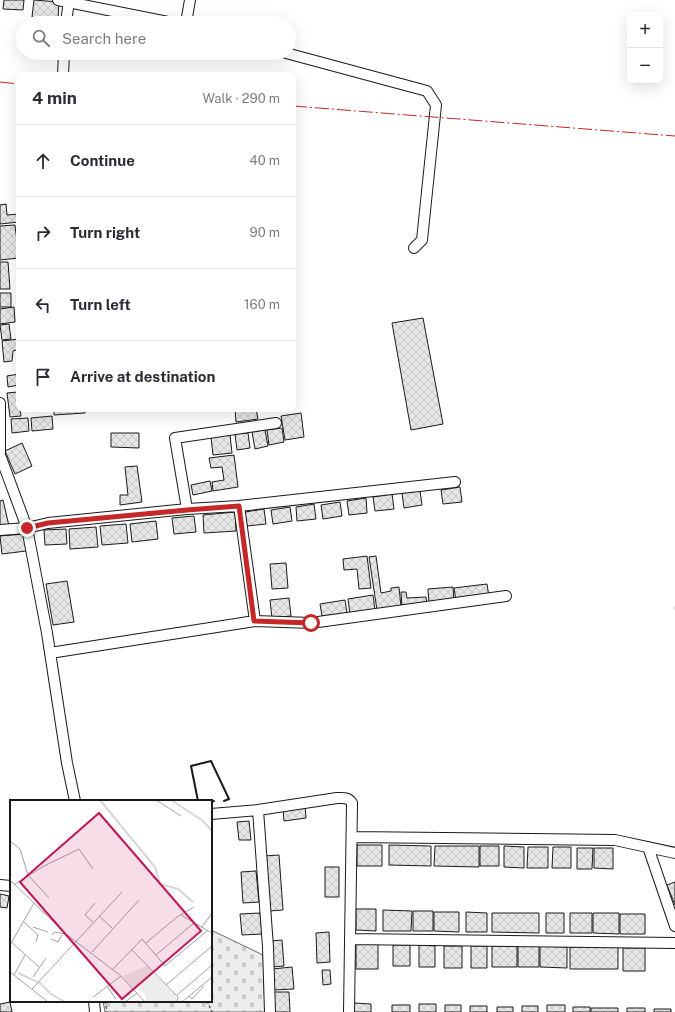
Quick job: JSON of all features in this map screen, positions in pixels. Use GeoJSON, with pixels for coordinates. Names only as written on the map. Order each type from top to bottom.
{"type":"FeatureCollection","features":[{"type":"Feature","properties":{"kind":"street"},"geometry":{"type":"LineString","coordinates":[[187,16],[190,0]]}},
{"type":"Feature","properties":{"kind":"street"},"geometry":{"type":"LineString","coordinates":[[66,16],[65,1],[139,16]]}},
{"type":"Feature","properties":{"kind":"street"},"geometry":{"type":"LineString","coordinates":[[296,56],[427,92],[436,105],[422,240],[414,248]]}},
{"type":"Feature","properties":{"kind":"street"},"geometry":{"type":"LineString","coordinates":[[62,72],[63,60]]}},
{"type":"Feature","properties":{"kind":"street"},"geometry":{"type":"LineString","coordinates":[[0,403],[0,455],[27,528],[50,653],[74,800]]}},
{"type":"Feature","properties":{"kind":"street"},"geometry":{"type":"LineString","coordinates":[[187,510],[175,438],[276,422]]}},
{"type":"Feature","properties":{"kind":"street"},"geometry":{"type":"LineString","coordinates":[[0,530],[27,528],[48,523],[239,506],[455,482]]}},
{"type":"Feature","properties":{"kind":"street"},"geometry":{"type":"LineString","coordinates":[[239,506],[254,621]]}},
{"type":"Feature","properties":{"kind":"street"},"geometry":{"type":"LineString","coordinates":[[50,653],[254,621],[311,623],[506,596]]}},
{"type":"Feature","properties":{"kind":"street"},"geometry":{"type":"LineString","coordinates":[[212,814],[258,810],[346,798],[350,800],[352,803],[352,837],[349,1012]]}},
{"type":"Feature","properties":{"kind":"street"},"geometry":{"type":"LineString","coordinates":[[258,810],[268,947],[270,1012]]}},
{"type":"Feature","properties":{"kind":"street"},"geometry":{"type":"LineString","coordinates":[[352,837],[615,840],[675,853]]}},
{"type":"Feature","properties":{"kind":"street"},"geometry":{"type":"LineString","coordinates":[[648,848],[675,926]]}},
{"type":"Feature","properties":{"kind":"street"},"geometry":{"type":"LineString","coordinates":[[0,885],[10,886]]}},
{"type":"Feature","properties":{"kind":"street"},"geometry":{"type":"LineString","coordinates":[[350,939],[675,943]]}},
{"type":"Feature","properties":{"kind":"street"},"geometry":{"type":"LineString","coordinates":[[94,1002],[95,1012]]}},
{"type":"Feature","properties":{"kind":"path"},"geometry":{"type":"LineString","coordinates":[[105,1002],[107,1012]]}},
{"type":"Feature","properties":{"kind":"path"},"geometry":{"type":"LineString","coordinates":[[207,1002],[212,1012]]}},
{"type":"Feature","properties":{"kind":"green space"},"geometry":{"type":"Polygon","coordinates":[[[212,930],[263,955],[265,1012],[105,1012],[103,1002],[212,1002],[212,930]]]}},
{"type":"Feature","properties":{"kind":"building"},"geometry":{"type":"Polygon","coordinates":[[[4,0],[24,0],[23,10],[3,9],[4,0]]]}},
{"type":"Feature","properties":{"kind":"building"},"geometry":{"type":"Polygon","coordinates":[[[34,0],[59,2],[58,16],[32,16],[34,0]]]}},
{"type":"Feature","properties":{"kind":"building"},"geometry":{"type":"Polygon","coordinates":[[[6,204],[7,215],[16,214],[16,222],[0,224],[0,205],[6,204]]]}},
{"type":"Feature","properties":{"kind":"building"},"geometry":{"type":"Polygon","coordinates":[[[15,225],[16,258],[0,260],[0,226],[15,225]]]}},
{"type":"Feature","properties":{"kind":"building"},"geometry":{"type":"Polygon","coordinates":[[[0,262],[8,262],[10,289],[0,289],[0,262]]]}},
{"type":"Feature","properties":{"kind":"building"},"geometry":{"type":"Polygon","coordinates":[[[0,293],[11,293],[11,307],[0,307],[0,293]]]}},
{"type":"Feature","properties":{"kind":"building"},"geometry":{"type":"Polygon","coordinates":[[[14,307],[15,322],[0,324],[0,309],[14,307]]]}},
{"type":"Feature","properties":{"kind":"building"},"geometry":{"type":"Polygon","coordinates":[[[423,318],[443,424],[411,430],[392,323],[423,318]]]}},
{"type":"Feature","properties":{"kind":"building"},"geometry":{"type":"Polygon","coordinates":[[[9,324],[11,339],[2,340],[0,325],[9,324]]]}},
{"type":"Feature","properties":{"kind":"building"},"geometry":{"type":"Polygon","coordinates":[[[16,339],[16,350],[13,351],[12,361],[4,362],[2,341],[16,339]]]}},
{"type":"Feature","properties":{"kind":"building"},"geometry":{"type":"Polygon","coordinates":[[[16,374],[16,386],[8,387],[7,376],[16,374]]]}},
{"type":"Feature","properties":{"kind":"building"},"geometry":{"type":"Polygon","coordinates":[[[16,392],[16,412],[20,412],[21,416],[10,417],[7,393],[16,392]]]}},
{"type":"Feature","properties":{"kind":"building"},"geometry":{"type":"Polygon","coordinates":[[[54,412],[85,412],[85,413],[54,415],[54,412]]]}},
{"type":"Feature","properties":{"kind":"building"},"geometry":{"type":"Polygon","coordinates":[[[235,412],[257,412],[258,419],[236,422],[235,412]]]}},
{"type":"Feature","properties":{"kind":"building"},"geometry":{"type":"Polygon","coordinates":[[[301,413],[304,437],[285,440],[281,416],[301,413]]]}},
{"type":"Feature","properties":{"kind":"building"},"geometry":{"type":"Polygon","coordinates":[[[52,416],[53,429],[32,431],[31,418],[52,416]]]}},
{"type":"Feature","properties":{"kind":"building"},"geometry":{"type":"Polygon","coordinates":[[[28,418],[29,431],[12,433],[11,419],[28,418]]]}},
{"type":"Feature","properties":{"kind":"building"},"geometry":{"type":"Polygon","coordinates":[[[282,428],[284,442],[269,445],[267,430],[282,428]]]}},
{"type":"Feature","properties":{"kind":"building"},"geometry":{"type":"Polygon","coordinates":[[[265,430],[268,446],[255,449],[252,432],[265,430]]]}},
{"type":"Feature","properties":{"kind":"building"},"geometry":{"type":"Polygon","coordinates":[[[111,433],[139,433],[139,448],[111,447],[111,433]]]}},
{"type":"Feature","properties":{"kind":"building"},"geometry":{"type":"Polygon","coordinates":[[[248,433],[250,448],[237,450],[235,434],[248,433]]]}},
{"type":"Feature","properties":{"kind":"building"},"geometry":{"type":"Polygon","coordinates":[[[230,435],[232,453],[213,455],[211,437],[230,435]]]}},
{"type":"Feature","properties":{"kind":"building"},"geometry":{"type":"Polygon","coordinates":[[[22,443],[32,466],[15,474],[5,451],[22,443]]]}},
{"type":"Feature","properties":{"kind":"building"},"geometry":{"type":"Polygon","coordinates":[[[234,455],[238,487],[213,491],[212,482],[224,480],[222,467],[211,468],[209,458],[234,455]]]}},
{"type":"Feature","properties":{"kind":"building"},"geometry":{"type":"Polygon","coordinates":[[[137,466],[142,502],[120,505],[120,495],[128,495],[125,467],[137,466]]]}},
{"type":"Feature","properties":{"kind":"building"},"geometry":{"type":"Polygon","coordinates":[[[210,481],[212,491],[193,495],[191,485],[210,481]]]}},
{"type":"Feature","properties":{"kind":"building"},"geometry":{"type":"Polygon","coordinates":[[[460,487],[462,502],[443,504],[441,490],[460,487]]]}},
{"type":"Feature","properties":{"kind":"building"},"geometry":{"type":"Polygon","coordinates":[[[420,491],[422,505],[404,508],[402,493],[420,491]]]}},
{"type":"Feature","properties":{"kind":"building"},"geometry":{"type":"Polygon","coordinates":[[[392,494],[394,509],[375,511],[373,497],[392,494]]]}},
{"type":"Feature","properties":{"kind":"building"},"geometry":{"type":"Polygon","coordinates":[[[366,498],[367,513],[349,515],[347,501],[366,498]]]}},
{"type":"Feature","properties":{"kind":"building"},"geometry":{"type":"Polygon","coordinates":[[[3,500],[9,526],[0,528],[0,501],[3,500]]]}},
{"type":"Feature","properties":{"kind":"building"},"geometry":{"type":"Polygon","coordinates":[[[340,502],[342,516],[323,519],[321,505],[340,502]]]}},
{"type":"Feature","properties":{"kind":"building"},"geometry":{"type":"Polygon","coordinates":[[[314,504],[316,519],[297,521],[296,507],[314,504]]]}},
{"type":"Feature","properties":{"kind":"building"},"geometry":{"type":"Polygon","coordinates":[[[290,507],[292,521],[273,524],[271,510],[290,507]]]}},
{"type":"Feature","properties":{"kind":"building"},"geometry":{"type":"Polygon","coordinates":[[[264,509],[266,524],[247,526],[245,512],[264,509]]]}},
{"type":"Feature","properties":{"kind":"building"},"geometry":{"type":"Polygon","coordinates":[[[235,512],[236,531],[204,533],[203,515],[235,512]]]}},
{"type":"Feature","properties":{"kind":"building"},"geometry":{"type":"Polygon","coordinates":[[[194,516],[196,532],[174,534],[172,518],[194,516]]]}},
{"type":"Feature","properties":{"kind":"building"},"geometry":{"type":"Polygon","coordinates":[[[156,521],[158,539],[132,542],[130,524],[156,521]]]}},
{"type":"Feature","properties":{"kind":"building"},"geometry":{"type":"Polygon","coordinates":[[[126,524],[128,543],[102,545],[100,526],[126,524]]]}},
{"type":"Feature","properties":{"kind":"building"},"geometry":{"type":"Polygon","coordinates":[[[96,527],[98,547],[70,549],[69,529],[96,527]]]}},
{"type":"Feature","properties":{"kind":"building"},"geometry":{"type":"Polygon","coordinates":[[[66,529],[67,544],[45,545],[44,530],[66,529]]]}},
{"type":"Feature","properties":{"kind":"building"},"geometry":{"type":"Polygon","coordinates":[[[24,534],[26,551],[2,554],[0,536],[24,534]]]}},
{"type":"Feature","properties":{"kind":"building"},"geometry":{"type":"Polygon","coordinates":[[[367,556],[371,588],[359,589],[357,569],[344,570],[343,559],[367,556]]]}},
{"type":"Feature","properties":{"kind":"building"},"geometry":{"type":"Polygon","coordinates":[[[376,556],[381,593],[391,591],[391,588],[399,587],[401,607],[377,610],[369,557],[376,556]]]}},
{"type":"Feature","properties":{"kind":"building"},"geometry":{"type":"Polygon","coordinates":[[[286,563],[288,588],[272,589],[270,564],[286,563]]]}},
{"type":"Feature","properties":{"kind":"building"},"geometry":{"type":"Polygon","coordinates":[[[67,581],[74,622],[53,625],[46,584],[67,581]]]}},
{"type":"Feature","properties":{"kind":"building"},"geometry":{"type":"Polygon","coordinates":[[[487,584],[489,597],[456,601],[454,588],[487,584]]]}},
{"type":"Feature","properties":{"kind":"building"},"geometry":{"type":"Polygon","coordinates":[[[453,587],[454,602],[429,603],[428,589],[453,587]]]}},
{"type":"Feature","properties":{"kind":"building"},"geometry":{"type":"Polygon","coordinates":[[[401,592],[406,592],[407,598],[426,597],[427,604],[402,607],[401,592]]]}},
{"type":"Feature","properties":{"kind":"building"},"geometry":{"type":"Polygon","coordinates":[[[373,595],[375,610],[350,614],[348,599],[373,595]]]}},
{"type":"Feature","properties":{"kind":"building"},"geometry":{"type":"Polygon","coordinates":[[[289,598],[291,616],[272,618],[270,600],[289,598]]]}},
{"type":"Feature","properties":{"kind":"building"},"geometry":{"type":"Polygon","coordinates":[[[345,600],[347,613],[322,616],[320,604],[345,600]]]}},
{"type":"Feature","properties":{"kind":"building"},"geometry":{"type":"Polygon","coordinates":[[[305,806],[306,818],[284,821],[283,809],[305,806]]]}},
{"type":"Feature","properties":{"kind":"building"},"geometry":{"type":"Polygon","coordinates":[[[249,821],[251,840],[239,840],[237,822],[249,821]]]}},
{"type":"Feature","properties":{"kind":"building"},"geometry":{"type":"Polygon","coordinates":[[[357,845],[382,845],[382,866],[357,866],[357,845]]]}},
{"type":"Feature","properties":{"kind":"building"},"geometry":{"type":"Polygon","coordinates":[[[389,845],[431,846],[431,866],[389,865],[389,845]]]}},
{"type":"Feature","properties":{"kind":"building"},"geometry":{"type":"Polygon","coordinates":[[[435,846],[479,846],[479,867],[434,866],[435,846]]]}},
{"type":"Feature","properties":{"kind":"building"},"geometry":{"type":"Polygon","coordinates":[[[480,846],[499,846],[499,866],[480,866],[480,846]]]}},
{"type":"Feature","properties":{"kind":"building"},"geometry":{"type":"Polygon","coordinates":[[[504,846],[524,847],[524,868],[504,867],[504,846]]]}},
{"type":"Feature","properties":{"kind":"building"},"geometry":{"type":"Polygon","coordinates":[[[528,847],[548,847],[548,868],[527,868],[528,847]]]}},
{"type":"Feature","properties":{"kind":"building"},"geometry":{"type":"Polygon","coordinates":[[[553,847],[571,847],[571,868],[552,868],[553,847]]]}},
{"type":"Feature","properties":{"kind":"building"},"geometry":{"type":"Polygon","coordinates":[[[577,848],[593,848],[592,869],[577,869],[577,848]]]}},
{"type":"Feature","properties":{"kind":"building"},"geometry":{"type":"Polygon","coordinates":[[[594,848],[613,848],[613,869],[594,868],[594,848]]]}},
{"type":"Feature","properties":{"kind":"building"},"geometry":{"type":"Polygon","coordinates":[[[279,855],[283,910],[269,911],[264,856],[279,855]]]}},
{"type":"Feature","properties":{"kind":"building"},"geometry":{"type":"Polygon","coordinates":[[[325,867],[339,867],[339,897],[325,897],[325,867]]]}},
{"type":"Feature","properties":{"kind":"building"},"geometry":{"type":"Polygon","coordinates":[[[256,871],[259,902],[243,903],[241,872],[256,871]]]}},
{"type":"Feature","properties":{"kind":"building"},"geometry":{"type":"Polygon","coordinates":[[[675,882],[675,905],[667,885],[675,882]]]}},
{"type":"Feature","properties":{"kind":"building"},"geometry":{"type":"Polygon","coordinates":[[[0,894],[9,896],[7,908],[0,907],[0,894]]]}},
{"type":"Feature","properties":{"kind":"building"},"geometry":{"type":"Polygon","coordinates":[[[356,909],[376,909],[376,931],[356,930],[356,909]]]}},
{"type":"Feature","properties":{"kind":"building"},"geometry":{"type":"Polygon","coordinates":[[[383,910],[412,911],[411,931],[383,931],[383,910]]]}},
{"type":"Feature","properties":{"kind":"building"},"geometry":{"type":"Polygon","coordinates":[[[413,911],[433,911],[433,931],[413,931],[413,911]]]}},
{"type":"Feature","properties":{"kind":"building"},"geometry":{"type":"Polygon","coordinates":[[[434,912],[459,912],[459,932],[434,931],[434,912]]]}},
{"type":"Feature","properties":{"kind":"building"},"geometry":{"type":"Polygon","coordinates":[[[466,912],[487,913],[487,932],[466,932],[466,912]]]}},
{"type":"Feature","properties":{"kind":"building"},"geometry":{"type":"Polygon","coordinates":[[[260,913],[262,934],[242,935],[240,914],[260,913]]]}},
{"type":"Feature","properties":{"kind":"building"},"geometry":{"type":"Polygon","coordinates":[[[492,913],[539,913],[539,933],[492,932],[492,913]]]}},
{"type":"Feature","properties":{"kind":"building"},"geometry":{"type":"Polygon","coordinates":[[[546,913],[564,913],[564,933],[546,933],[546,913]]]}},
{"type":"Feature","properties":{"kind":"building"},"geometry":{"type":"Polygon","coordinates":[[[570,913],[592,913],[592,933],[570,933],[570,913]]]}},
{"type":"Feature","properties":{"kind":"building"},"geometry":{"type":"Polygon","coordinates":[[[593,913],[619,913],[619,934],[593,933],[593,913]]]}},
{"type":"Feature","properties":{"kind":"building"},"geometry":{"type":"Polygon","coordinates":[[[620,914],[645,914],[645,934],[620,934],[620,914]]]}},
{"type":"Feature","properties":{"kind":"building"},"geometry":{"type":"Polygon","coordinates":[[[329,932],[330,962],[317,963],[316,933],[329,932]]]}},
{"type":"Feature","properties":{"kind":"building"},"geometry":{"type":"Polygon","coordinates":[[[282,940],[284,966],[272,967],[270,941],[282,940]]]}},
{"type":"Feature","properties":{"kind":"building"},"geometry":{"type":"Polygon","coordinates":[[[356,944],[378,944],[378,969],[356,969],[356,944]]]}},
{"type":"Feature","properties":{"kind":"building"},"geometry":{"type":"Polygon","coordinates":[[[393,945],[410,945],[410,966],[393,966],[393,945]]]}},
{"type":"Feature","properties":{"kind":"building"},"geometry":{"type":"Polygon","coordinates":[[[419,945],[435,946],[435,967],[419,967],[419,945]]]}},
{"type":"Feature","properties":{"kind":"building"},"geometry":{"type":"Polygon","coordinates":[[[444,946],[462,946],[462,968],[444,968],[444,946]]]}},
{"type":"Feature","properties":{"kind":"building"},"geometry":{"type":"Polygon","coordinates":[[[471,946],[487,946],[487,968],[471,968],[471,946]]]}},
{"type":"Feature","properties":{"kind":"building"},"geometry":{"type":"Polygon","coordinates":[[[492,946],[517,946],[517,967],[492,967],[492,946]]]}},
{"type":"Feature","properties":{"kind":"building"},"geometry":{"type":"Polygon","coordinates":[[[518,946],[539,946],[539,967],[518,967],[518,946]]]}},
{"type":"Feature","properties":{"kind":"building"},"geometry":{"type":"Polygon","coordinates":[[[540,946],[567,947],[567,968],[540,967],[540,946]]]}},
{"type":"Feature","properties":{"kind":"building"},"geometry":{"type":"Polygon","coordinates":[[[570,947],[618,947],[618,969],[570,969],[570,947]]]}},
{"type":"Feature","properties":{"kind":"building"},"geometry":{"type":"Polygon","coordinates":[[[623,948],[645,948],[645,971],[623,971],[623,948]]]}},
{"type":"Feature","properties":{"kind":"building"},"geometry":{"type":"Polygon","coordinates":[[[292,967],[294,989],[273,990],[272,969],[292,967]]]}},
{"type":"Feature","properties":{"kind":"building"},"geometry":{"type":"Polygon","coordinates":[[[322,970],[330,970],[331,984],[323,985],[322,970]]]}},
{"type":"Feature","properties":{"kind":"building"},"geometry":{"type":"Polygon","coordinates":[[[274,992],[289,992],[290,1012],[275,1012],[274,992]]]}},
{"type":"Feature","properties":{"kind":"building"},"geometry":{"type":"Polygon","coordinates":[[[10,1002],[12,1012],[0,1012],[0,1004],[10,1002]]]}},
{"type":"Feature","properties":{"kind":"building"},"geometry":{"type":"Polygon","coordinates":[[[354,1003],[371,1004],[371,1012],[354,1012],[354,1003]]]}},
{"type":"Feature","properties":{"kind":"building"},"geometry":{"type":"Polygon","coordinates":[[[419,1004],[436,1004],[436,1012],[419,1012],[419,1004]]]}},
{"type":"Feature","properties":{"kind":"building"},"geometry":{"type":"Polygon","coordinates":[[[392,1005],[410,1005],[410,1012],[392,1012],[392,1005]]]}},
{"type":"Feature","properties":{"kind":"building"},"geometry":{"type":"Polygon","coordinates":[[[445,1005],[461,1005],[461,1012],[445,1012],[445,1005]]]}},
{"type":"Feature","properties":{"kind":"building"},"geometry":{"type":"Polygon","coordinates":[[[547,1005],[565,1005],[565,1012],[547,1012],[547,1005]]]}},
{"type":"Feature","properties":{"kind":"building"},"geometry":{"type":"Polygon","coordinates":[[[470,1006],[487,1006],[487,1012],[470,1012],[470,1006]]]}},
{"type":"Feature","properties":{"kind":"building"},"geometry":{"type":"Polygon","coordinates":[[[522,1006],[538,1006],[538,1012],[522,1012],[522,1006]]]}},
{"type":"Feature","properties":{"kind":"building"},"geometry":{"type":"Polygon","coordinates":[[[497,1007],[513,1007],[513,1012],[497,1012],[497,1007]]]}},
{"type":"Feature","properties":{"kind":"building"},"geometry":{"type":"Polygon","coordinates":[[[573,1007],[590,1007],[590,1012],[573,1012],[573,1007]]]}},
{"type":"Feature","properties":{"kind":"building"},"geometry":{"type":"Polygon","coordinates":[[[591,1008],[618,1008],[618,1012],[591,1012],[591,1008]]]}},
{"type":"Feature","properties":{"kind":"building"},"geometry":{"type":"Polygon","coordinates":[[[627,1008],[645,1008],[645,1012],[627,1012],[627,1008]]]}},
{"type":"Feature","properties":{"kind":"building"},"geometry":{"type":"Polygon","coordinates":[[[654,1009],[671,1009],[671,1012],[654,1012],[654,1009]]]}},
{"type":"Feature","properties":{"kind":"wall"},"geometry":{"type":"LineString","coordinates":[[198,800],[191,766],[211,761],[229,799],[224,801]]}},
{"type":"Feature","properties":{"kind":"power"},"geometry":{"type":"LineString","coordinates":[[0,82],[16,84]]}},
{"type":"Feature","properties":{"kind":"power"},"geometry":{"type":"LineString","coordinates":[[296,106],[675,136]]}},
{"type":"Feature","properties":{"kind":"route"},"geometry":{"type":"LineString","coordinates":[[27,528],[48,523],[239,506],[254,621],[311,623]]}}]}
